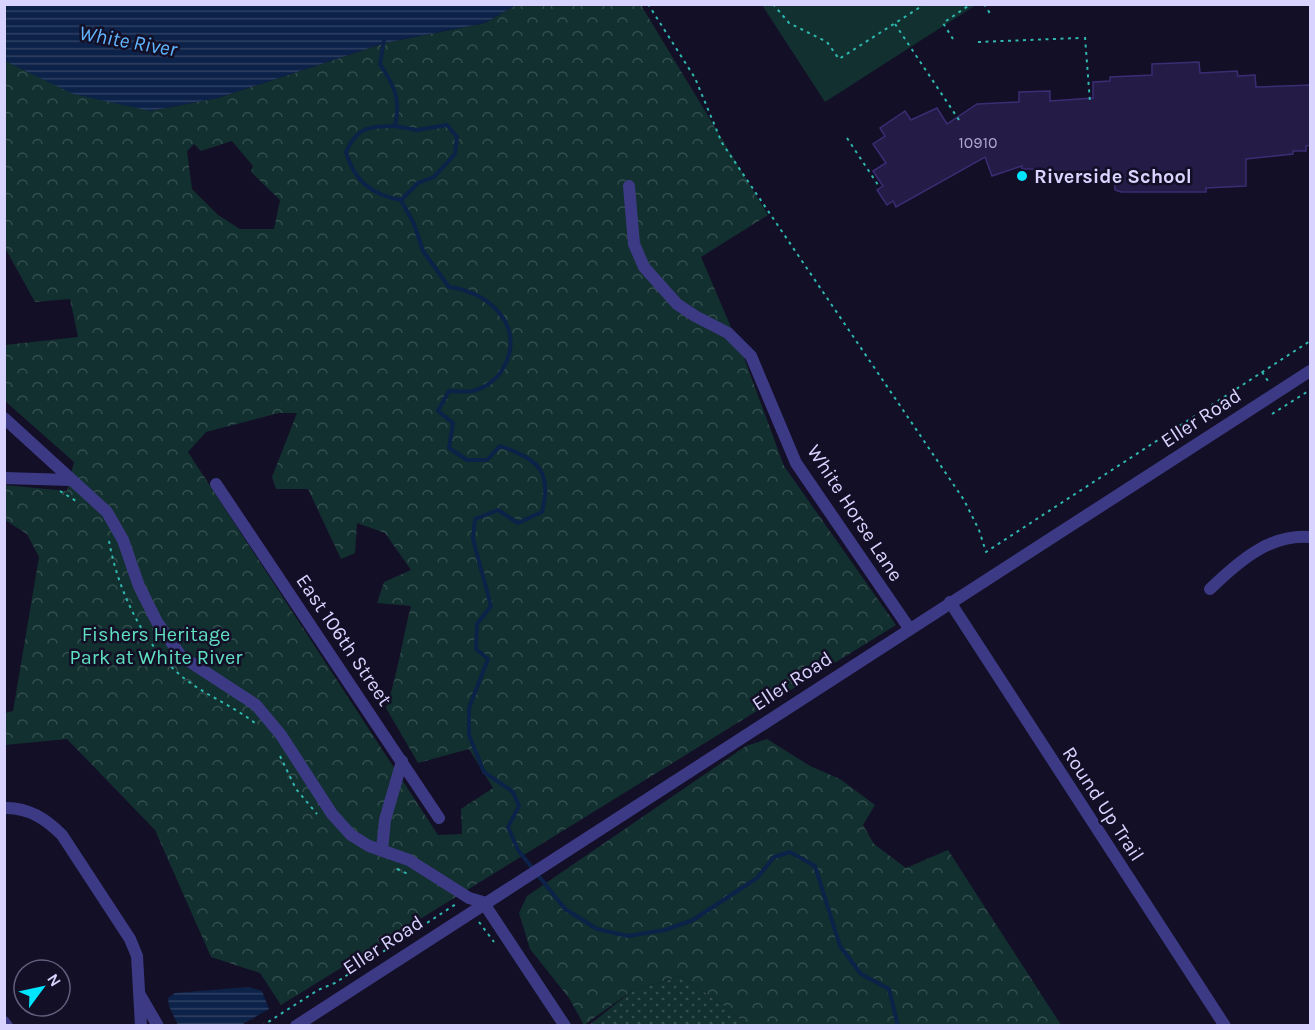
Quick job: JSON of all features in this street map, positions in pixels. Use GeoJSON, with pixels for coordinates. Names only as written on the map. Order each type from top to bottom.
{"type":"FeatureCollection","features":[{"type":"Feature","properties":{"kind":"street","name":"White Horse Lane"},"geometry":{"type":"LineString","coordinates":[[629,186],[634,244],[644,267],[677,304],[728,333],[751,356],[796,463],[909,628]]}},
{"type":"Feature","properties":{"kind":"street","name":"Eller Road"},"geometry":{"type":"LineString","coordinates":[[296,1026],[554,856],[1311,371]]}},
{"type":"Feature","properties":{"kind":"street"},"geometry":{"type":"LineString","coordinates":[[4,418],[107,512],[123,540],[139,586],[157,622],[181,656],[256,705],[281,735],[332,814],[351,835],[409,860],[469,898],[483,903],[565,1026]]}},
{"type":"Feature","properties":{"kind":"street"},"geometry":{"type":"LineString","coordinates":[[4,478],[70,480]]}},
{"type":"Feature","properties":{"kind":"street","name":"East 106th Street"},"geometry":{"type":"LineString","coordinates":[[216,484],[440,818]]}},
{"type":"Feature","properties":{"kind":"street"},"geometry":{"type":"LineString","coordinates":[[1210,588],[1232,568],[1263,547],[1281,541],[1311,537]]}},
{"type":"Feature","properties":{"kind":"street","name":"Round Up Trail"},"geometry":{"type":"LineString","coordinates":[[950,602],[1225,1026]]}},
{"type":"Feature","properties":{"kind":"street"},"geometry":{"type":"LineString","coordinates":[[382,850],[385,820],[402,761]]}},
{"type":"Feature","properties":{"kind":"street"},"geometry":{"type":"LineString","coordinates":[[4,808],[29,811],[50,822],[62,835],[130,939],[137,956],[141,1026]]}},
{"type":"Feature","properties":{"kind":"street"},"geometry":{"type":"LineString","coordinates":[[140,995],[158,1026]]}},
{"type":"Feature","properties":{"kind":"path"},"geometry":{"type":"LineString","coordinates":[[648,4],[695,78],[722,143],[964,500],[986,552],[1311,341]]}},
{"type":"Feature","properties":{"kind":"path"},"geometry":{"type":"LineString","coordinates":[[773,4],[789,23],[827,42],[839,59],[925,4]]}},
{"type":"Feature","properties":{"kind":"path"},"geometry":{"type":"LineString","coordinates":[[953,39],[943,22],[971,4]]}},
{"type":"Feature","properties":{"kind":"path"},"geometry":{"type":"LineString","coordinates":[[984,4],[991,15]]}},
{"type":"Feature","properties":{"kind":"path"},"geometry":{"type":"LineString","coordinates":[[896,24],[959,120]]}},
{"type":"Feature","properties":{"kind":"path"},"geometry":{"type":"LineString","coordinates":[[1085,37],[1090,102]]}},
{"type":"Feature","properties":{"kind":"path"},"geometry":{"type":"LineString","coordinates":[[978,42],[1079,38]]}},
{"type":"Feature","properties":{"kind":"path"},"geometry":{"type":"LineString","coordinates":[[847,138],[880,188]]}},
{"type":"Feature","properties":{"kind":"path"},"geometry":{"type":"LineString","coordinates":[[1272,414],[1311,390]]}},
{"type":"Feature","properties":{"kind":"path"},"geometry":{"type":"LineString","coordinates":[[262,1026],[318,990],[335,983],[456,904]]}},
{"type":"Feature","properties":{"kind":"green space","name":"Fishers Heritage Park at White River"},"geometry":{"type":"Polygon","coordinates":[[[516,5],[641,5],[768,215],[701,257],[745,360],[784,466],[896,625],[281,1005],[260,973],[211,957],[155,830],[67,739],[5,745],[5,713],[13,711],[39,557],[27,534],[5,520],[5,485],[67,491],[74,462],[5,401],[5,345],[78,337],[70,299],[35,302],[5,248],[5,61],[150,111],[218,98],[385,43],[485,23],[516,5]],[[232,141],[201,151],[194,144],[187,151],[192,189],[218,215],[240,229],[274,229],[280,200],[251,172],[253,166],[232,141]],[[279,413],[206,432],[188,452],[438,835],[462,834],[461,809],[493,788],[469,749],[418,763],[386,708],[411,606],[377,603],[384,582],[411,570],[385,533],[357,523],[355,553],[341,559],[308,489],[276,489],[272,477],[297,413],[279,413]]]}},
{"type":"Feature","properties":{"kind":"green space"},"geometry":{"type":"Polygon","coordinates":[[[762,5],[976,5],[825,102],[762,5]]]}},
{"type":"Feature","properties":{"kind":"green space"},"geometry":{"type":"Polygon","coordinates":[[[767,739],[810,766],[840,779],[875,805],[863,825],[874,844],[906,868],[948,850],[1061,1025],[747,1025],[681,976],[632,991],[584,1025],[569,998],[530,949],[519,913],[527,896],[746,746],[767,739]]]}},
{"type":"Feature","properties":{"kind":"green space"},"geometry":{"type":"Polygon","coordinates":[[[681,976],[747,1025],[588,1026],[632,991],[681,976]]]}},
{"type":"Feature","properties":{"kind":"water","name":"White River"},"geometry":{"type":"Polygon","coordinates":[[[5,4],[516,5],[485,23],[385,43],[218,98],[150,111],[73,94],[5,61],[5,4]]]}},
{"type":"Feature","properties":{"kind":"water"},"geometry":{"type":"Polygon","coordinates":[[[249,987],[262,991],[269,1009],[241,1025],[178,1025],[169,1006],[168,998],[175,993],[249,987]]]}},
{"type":"Feature","properties":{"kind":"building"},"geometry":{"type":"Polygon","coordinates":[[[1199,62],[1200,73],[1237,71],[1238,76],[1255,75],[1256,87],[1311,85],[1311,145],[1306,146],[1306,151],[1293,151],[1293,154],[1246,159],[1246,186],[1206,188],[1206,192],[1121,192],[1115,190],[1114,173],[1038,178],[1037,169],[1022,169],[1022,166],[992,176],[985,157],[896,207],[893,201],[887,205],[877,190],[883,186],[873,171],[886,163],[873,144],[885,136],[880,128],[905,111],[911,120],[937,108],[947,124],[977,104],[1019,102],[1019,92],[1050,91],[1050,101],[1093,98],[1093,82],[1110,81],[1110,77],[1152,75],[1152,64],[1199,62]]]}},
{"type":"Feature","properties":{"kind":"waterway"},"geometry":{"type":"LineString","coordinates":[[384,40],[380,64],[390,80],[397,101],[395,126],[371,128],[359,133],[346,152],[349,162],[359,179],[366,185],[381,194],[401,200],[414,224],[423,251],[449,287],[479,296],[491,305],[508,327],[511,340],[509,355],[500,374],[493,380],[473,391],[449,391],[438,411],[453,423],[449,448],[467,460],[487,460],[500,446],[513,451],[532,461],[539,468],[545,486],[542,512],[518,523],[498,510],[475,519],[473,539],[491,606],[477,624],[476,649],[488,659],[469,708],[469,735],[484,772],[513,792],[519,806],[508,827],[518,850],[565,909],[597,929],[628,936],[665,930],[693,920],[757,878],[774,857],[790,852],[815,866],[840,946],[861,974],[889,989],[898,1026]]}},
{"type":"Feature","properties":{"kind":"waterway"},"geometry":{"type":"LineString","coordinates":[[395,126],[417,130],[447,125],[457,137],[455,154],[434,177],[418,183],[401,200]]}},
{"type":"Feature","properties":{"kind":"place","name":"Riverside School"},"geometry":{"type":"Point","coordinates":[1022,176]}}]}
